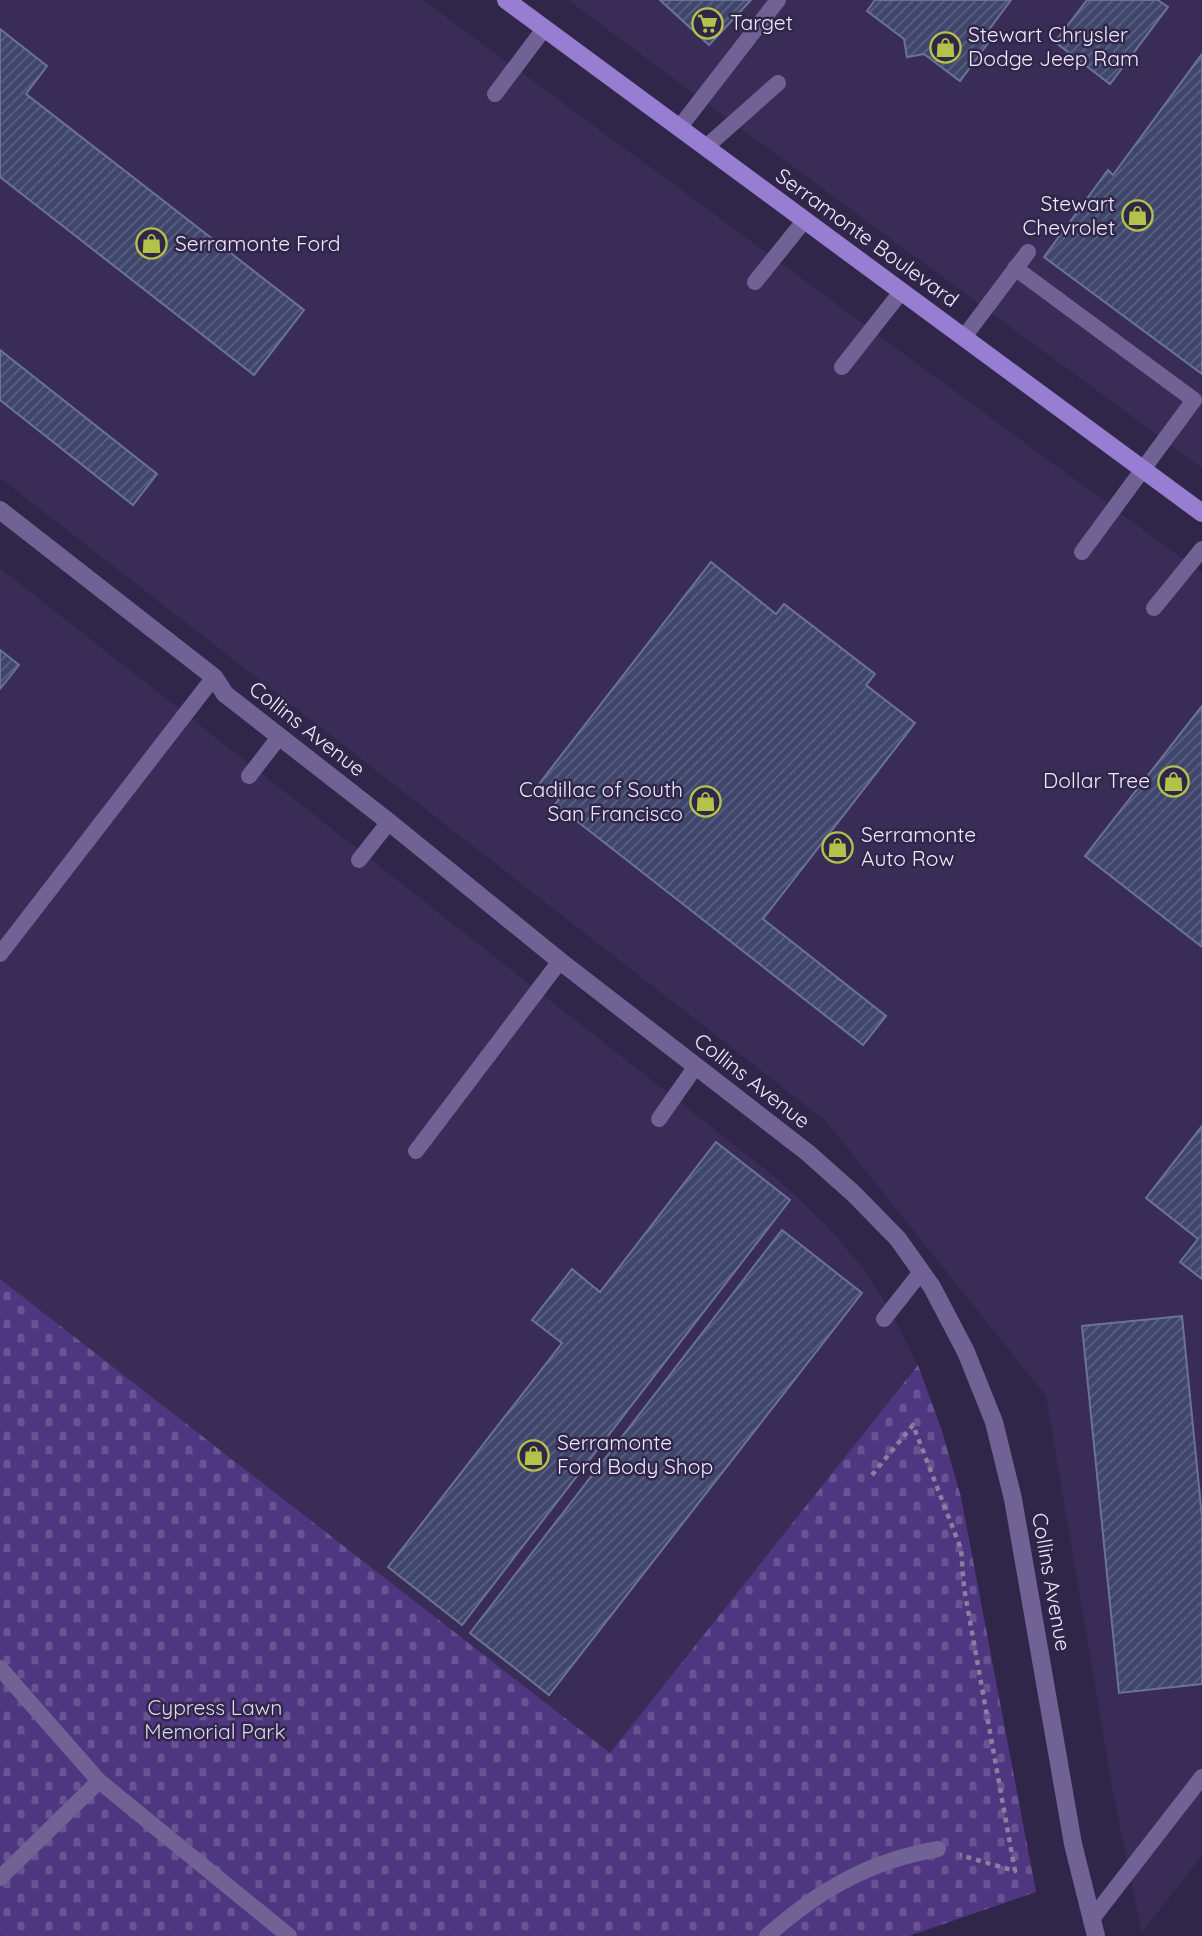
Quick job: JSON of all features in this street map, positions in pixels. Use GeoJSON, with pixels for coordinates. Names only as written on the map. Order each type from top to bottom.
{"type":"FeatureCollection","features":[{"type":"Feature","properties":{"kind":"main road","name":"Serramonte Boulevard"},"geometry":{"type":"LineString","coordinates":[[506,0],[1143,470],[1200,508]]}},
{"type":"Feature","properties":{"kind":"street","name":"Collins Avenue"},"geometry":{"type":"LineString","coordinates":[[0,510],[214,677],[225,694],[389,822],[560,961],[808,1153],[854,1194],[898,1239],[932,1287],[966,1352],[993,1422],[1013,1499],[1073,1844],[1093,1928]]}},
{"type":"Feature","properties":{"kind":"lane"},"geometry":{"type":"LineString","coordinates":[[679,128],[778,0]]}},
{"type":"Feature","properties":{"kind":"lane"},"geometry":{"type":"LineString","coordinates":[[495,94],[544,29]]}},
{"type":"Feature","properties":{"kind":"lane"},"geometry":{"type":"LineString","coordinates":[[706,148],[778,83]]}},
{"type":"Feature","properties":{"kind":"lane"},"geometry":{"type":"LineString","coordinates":[[755,282],[804,221]]}},
{"type":"Feature","properties":{"kind":"lane"},"geometry":{"type":"LineString","coordinates":[[964,337],[1028,252]]}},
{"type":"Feature","properties":{"kind":"lane"},"geometry":{"type":"LineString","coordinates":[[1015,268],[1194,400],[1082,552]]}},
{"type":"Feature","properties":{"kind":"lane"},"geometry":{"type":"LineString","coordinates":[[842,367],[901,292]]}},
{"type":"Feature","properties":{"kind":"lane"},"geometry":{"type":"LineString","coordinates":[[1154,608],[1202,549]]}},
{"type":"Feature","properties":{"kind":"lane"},"geometry":{"type":"LineString","coordinates":[[0,954],[214,677]]}},
{"type":"Feature","properties":{"kind":"lane"},"geometry":{"type":"LineString","coordinates":[[249,776],[280,736]]}},
{"type":"Feature","properties":{"kind":"lane"},"geometry":{"type":"LineString","coordinates":[[359,860],[389,822]]}},
{"type":"Feature","properties":{"kind":"lane"},"geometry":{"type":"LineString","coordinates":[[416,1151],[560,961]]}},
{"type":"Feature","properties":{"kind":"lane"},"geometry":{"type":"LineString","coordinates":[[659,1119],[696,1066]]}},
{"type":"Feature","properties":{"kind":"lane"},"geometry":{"type":"LineString","coordinates":[[884,1319],[921,1272]]}},
{"type":"Feature","properties":{"kind":"lane"},"geometry":{"type":"LineString","coordinates":[[0,1668],[99,1781],[289,1936]]}},
{"type":"Feature","properties":{"kind":"lane"},"geometry":{"type":"LineString","coordinates":[[1093,1928],[1202,1777]]}},
{"type":"Feature","properties":{"kind":"lane"},"geometry":{"type":"LineString","coordinates":[[0,1878],[99,1781]]}},
{"type":"Feature","properties":{"kind":"lane"},"geometry":{"type":"LineString","coordinates":[[767,1936],[833,1885],[906,1854],[938,1849]]}},
{"type":"Feature","properties":{"kind":"path"},"geometry":{"type":"LineString","coordinates":[[872,1475],[913,1425],[961,1549],[964,1588],[1015,1871],[938,1849]]}},
{"type":"Feature","properties":{"kind":"shaded area","name":"Serramonte Auto Row"},"geometry":{"type":"Polygon","coordinates":[[[0,0],[423,0],[1202,573],[1202,1855],[1142,1933],[1114,1798],[1046,1396],[826,1121],[0,478],[0,0]]]}},
{"type":"Feature","properties":{"kind":"shaded area"},"geometry":{"type":"Polygon","coordinates":[[[568,0],[1202,0],[1202,468],[717,111],[568,0]]]}},
{"type":"Feature","properties":{"kind":"shaded area"},"geometry":{"type":"Polygon","coordinates":[[[0,568],[780,1181],[825,1224],[863,1268],[889,1308],[918,1365],[610,1754],[0,1279],[0,568]]]}},
{"type":"Feature","properties":{"kind":"green space","name":"Cypress Lawn Memorial Park"},"geometry":{"type":"Polygon","coordinates":[[[0,1279],[610,1753],[918,1365],[942,1431],[961,1497],[1036,1892],[909,1936],[0,1936],[0,1279]]]}},
{"type":"Feature","properties":{"kind":"building","name":"Target"},"geometry":{"type":"Polygon","coordinates":[[[660,0],[751,0],[709,45],[660,0]]]}},
{"type":"Feature","properties":{"kind":"building","name":"Stewart Chrysler Dodge Jeep Ram"},"geometry":{"type":"Polygon","coordinates":[[[875,0],[1011,0],[985,35],[991,39],[960,81],[924,54],[907,57],[904,39],[867,11],[875,0]]]}},
{"type":"Feature","properties":{"kind":"building"},"geometry":{"type":"Polygon","coordinates":[[[1087,0],[1158,0],[1168,7],[1110,84],[1055,42],[1087,0]]]}},
{"type":"Feature","properties":{"kind":"building","name":"Serramonte Ford"},"geometry":{"type":"Polygon","coordinates":[[[0,29],[47,66],[26,94],[304,310],[254,375],[0,177],[0,29]]]}},
{"type":"Feature","properties":{"kind":"building","name":"Stewart Chevrolet"},"geometry":{"type":"Polygon","coordinates":[[[1202,54],[1202,374],[1044,257],[1108,170],[1113,175],[1202,54]]]}},
{"type":"Feature","properties":{"kind":"building"},"geometry":{"type":"Polygon","coordinates":[[[0,350],[157,474],[133,505],[0,400],[0,350]]]}},
{"type":"Feature","properties":{"kind":"building","name":"Cadillac of South San Francisco"},"geometry":{"type":"Polygon","coordinates":[[[711,562],[776,614],[784,604],[875,674],[866,685],[915,723],[763,919],[886,1016],[863,1045],[555,804],[559,800],[539,784],[711,562]]]}},
{"type":"Feature","properties":{"kind":"building"},"geometry":{"type":"Polygon","coordinates":[[[0,650],[19,665],[0,689],[0,650]]]}},
{"type":"Feature","properties":{"kind":"building","name":"Dollar Tree"},"geometry":{"type":"Polygon","coordinates":[[[1202,706],[1202,947],[1085,856],[1202,706]]]}},
{"type":"Feature","properties":{"kind":"building"},"geometry":{"type":"Polygon","coordinates":[[[1202,1126],[1202,1279],[1180,1262],[1198,1239],[1146,1198],[1202,1126]]]}},
{"type":"Feature","properties":{"kind":"building","name":"Serramonte Ford Body Shop"},"geometry":{"type":"Polygon","coordinates":[[[716,1142],[790,1200],[462,1625],[388,1567],[562,1343],[532,1320],[572,1269],[600,1292],[716,1142]]]}},
{"type":"Feature","properties":{"kind":"building"},"geometry":{"type":"Polygon","coordinates":[[[782,1230],[862,1293],[549,1695],[470,1633],[782,1230]]]}},
{"type":"Feature","properties":{"kind":"building"},"geometry":{"type":"Polygon","coordinates":[[[1182,1316],[1202,1517],[1202,1684],[1119,1693],[1082,1326],[1182,1316]]]}},
{"type":"Feature","properties":{"kind":"place","name":"Target"},"geometry":{"type":"Point","coordinates":[707,23]}},
{"type":"Feature","properties":{"kind":"place","name":"Stewart Chrysler Dodge Jeep Ram"},"geometry":{"type":"Point","coordinates":[945,47]}},
{"type":"Feature","properties":{"kind":"place","name":"Stewart Chevrolet"},"geometry":{"type":"Point","coordinates":[1138,216]}},
{"type":"Feature","properties":{"kind":"place","name":"Serramonte Ford"},"geometry":{"type":"Point","coordinates":[152,244]}},
{"type":"Feature","properties":{"kind":"place","name":"Dollar Tree"},"geometry":{"type":"Point","coordinates":[1173,781]}},
{"type":"Feature","properties":{"kind":"place","name":"Cadillac of South San Francisco"},"geometry":{"type":"Point","coordinates":[706,802]}},
{"type":"Feature","properties":{"kind":"place","name":"Serramonte Auto Row"},"geometry":{"type":"Point","coordinates":[838,847]}},
{"type":"Feature","properties":{"kind":"place","name":"Serramonte Ford Body Shop"},"geometry":{"type":"Point","coordinates":[534,1455]}}]}
